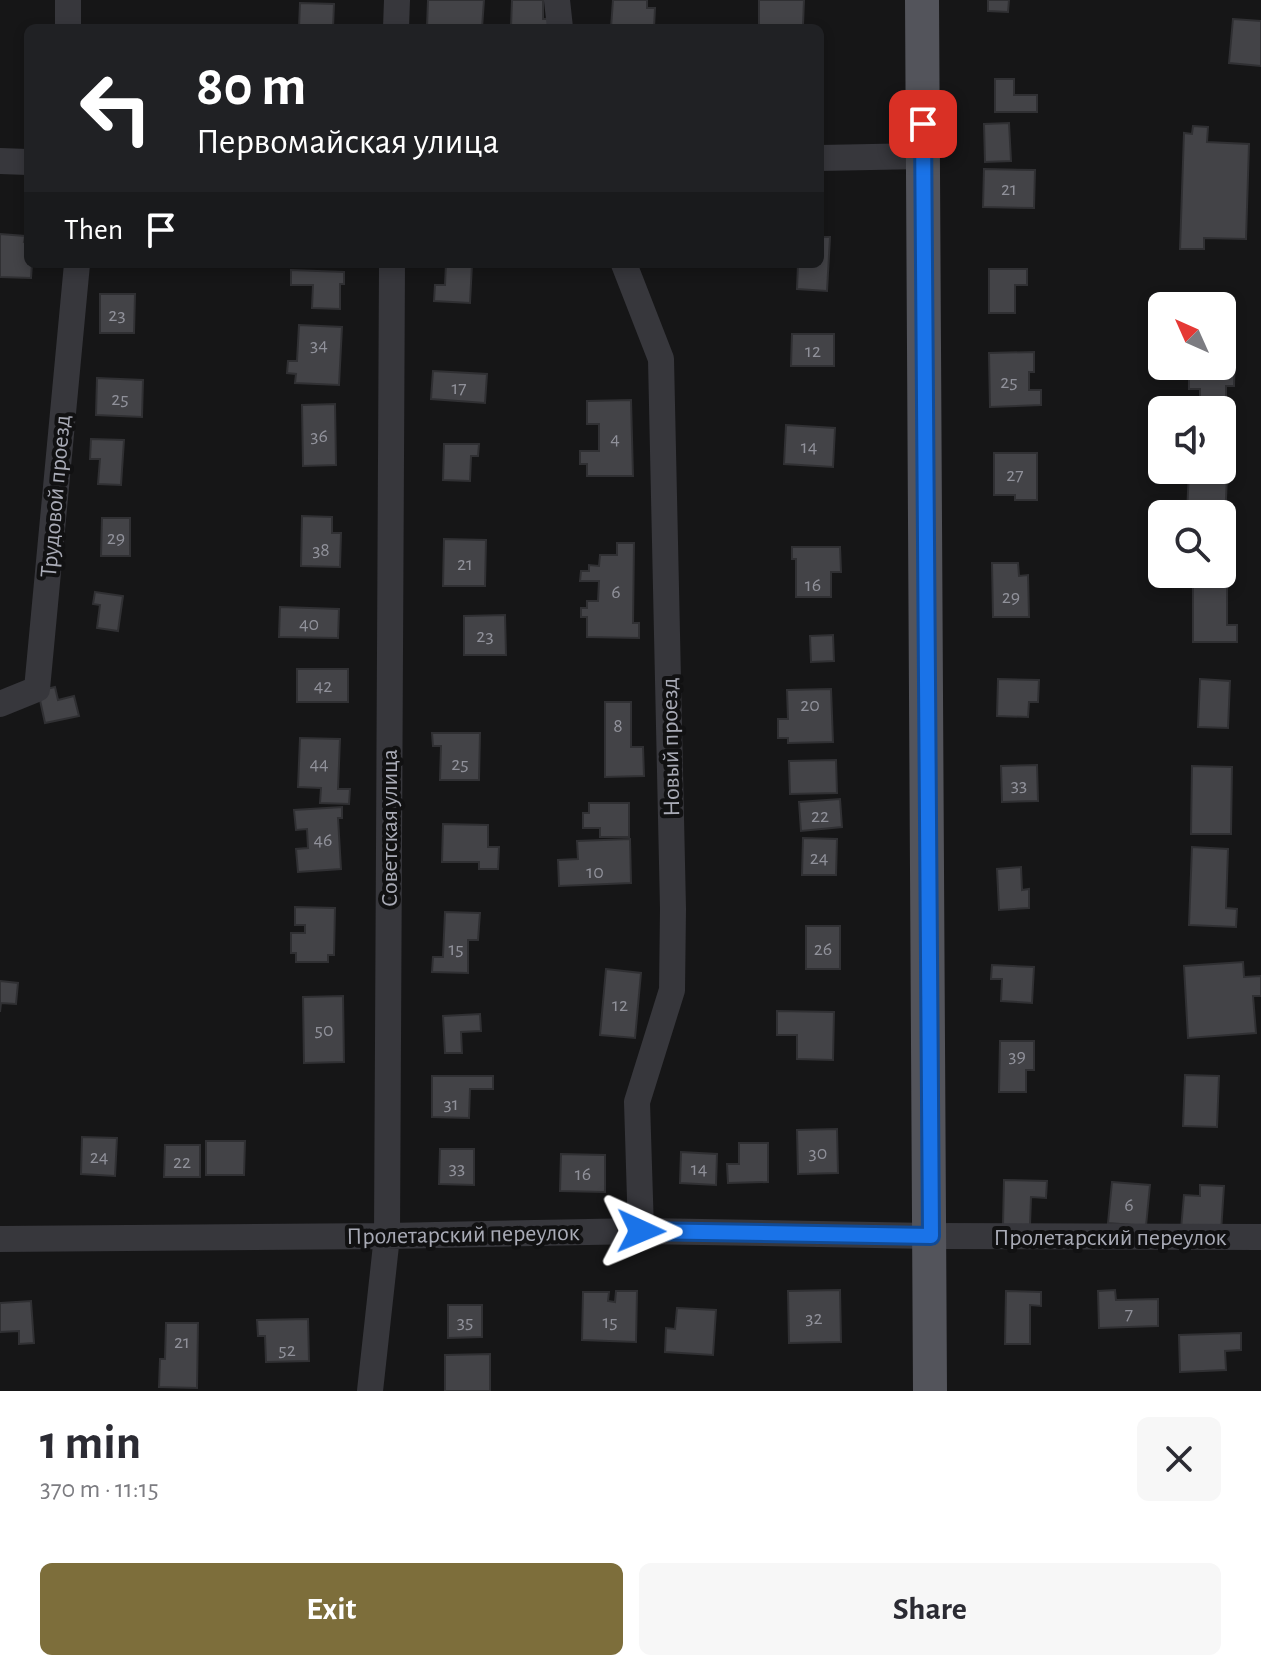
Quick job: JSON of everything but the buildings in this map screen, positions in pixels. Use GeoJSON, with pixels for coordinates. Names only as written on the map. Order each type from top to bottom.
{"type":"FeatureCollection","features":[{"type":"Feature","properties":{"kind":"main road"},"geometry":{"type":"LineString","coordinates":[[922,0],[930,1391]]}},
{"type":"Feature","properties":{"kind":"street"},"geometry":{"type":"LineString","coordinates":[[68,0],[68,24]]}},
{"type":"Feature","properties":{"kind":"street"},"geometry":{"type":"LineString","coordinates":[[396,24],[397,0]]}},
{"type":"Feature","properties":{"kind":"street"},"geometry":{"type":"LineString","coordinates":[[557,0],[560,24]]}},
{"type":"Feature","properties":{"kind":"street"},"geometry":{"type":"LineString","coordinates":[[824,158],[923,156]]}},
{"type":"Feature","properties":{"kind":"street"},"geometry":{"type":"LineString","coordinates":[[0,161],[24,162]]}},
{"type":"Feature","properties":{"kind":"street","name":"Трудовой проезд"},"geometry":{"type":"LineString","coordinates":[[0,704],[37,689],[77,268]]}},
{"type":"Feature","properties":{"kind":"street","name":"Советская улица"},"geometry":{"type":"LineString","coordinates":[[370,1391],[387,1236],[392,268]]}},
{"type":"Feature","properties":{"kind":"street","name":"Новый проезд"},"geometry":{"type":"LineString","coordinates":[[626,268],[661,359],[673,909],[672,990],[637,1102],[641,1231]]}},
{"type":"Feature","properties":{"kind":"street","name":"Пролетарский переулок"},"geometry":{"type":"LineString","coordinates":[[0,1239],[641,1231],[1261,1237]]}},
{"type":"Feature","properties":{"kind":"route"},"geometry":{"type":"LineString","coordinates":[[641,1231],[931,1236],[923,124]]}}]}
